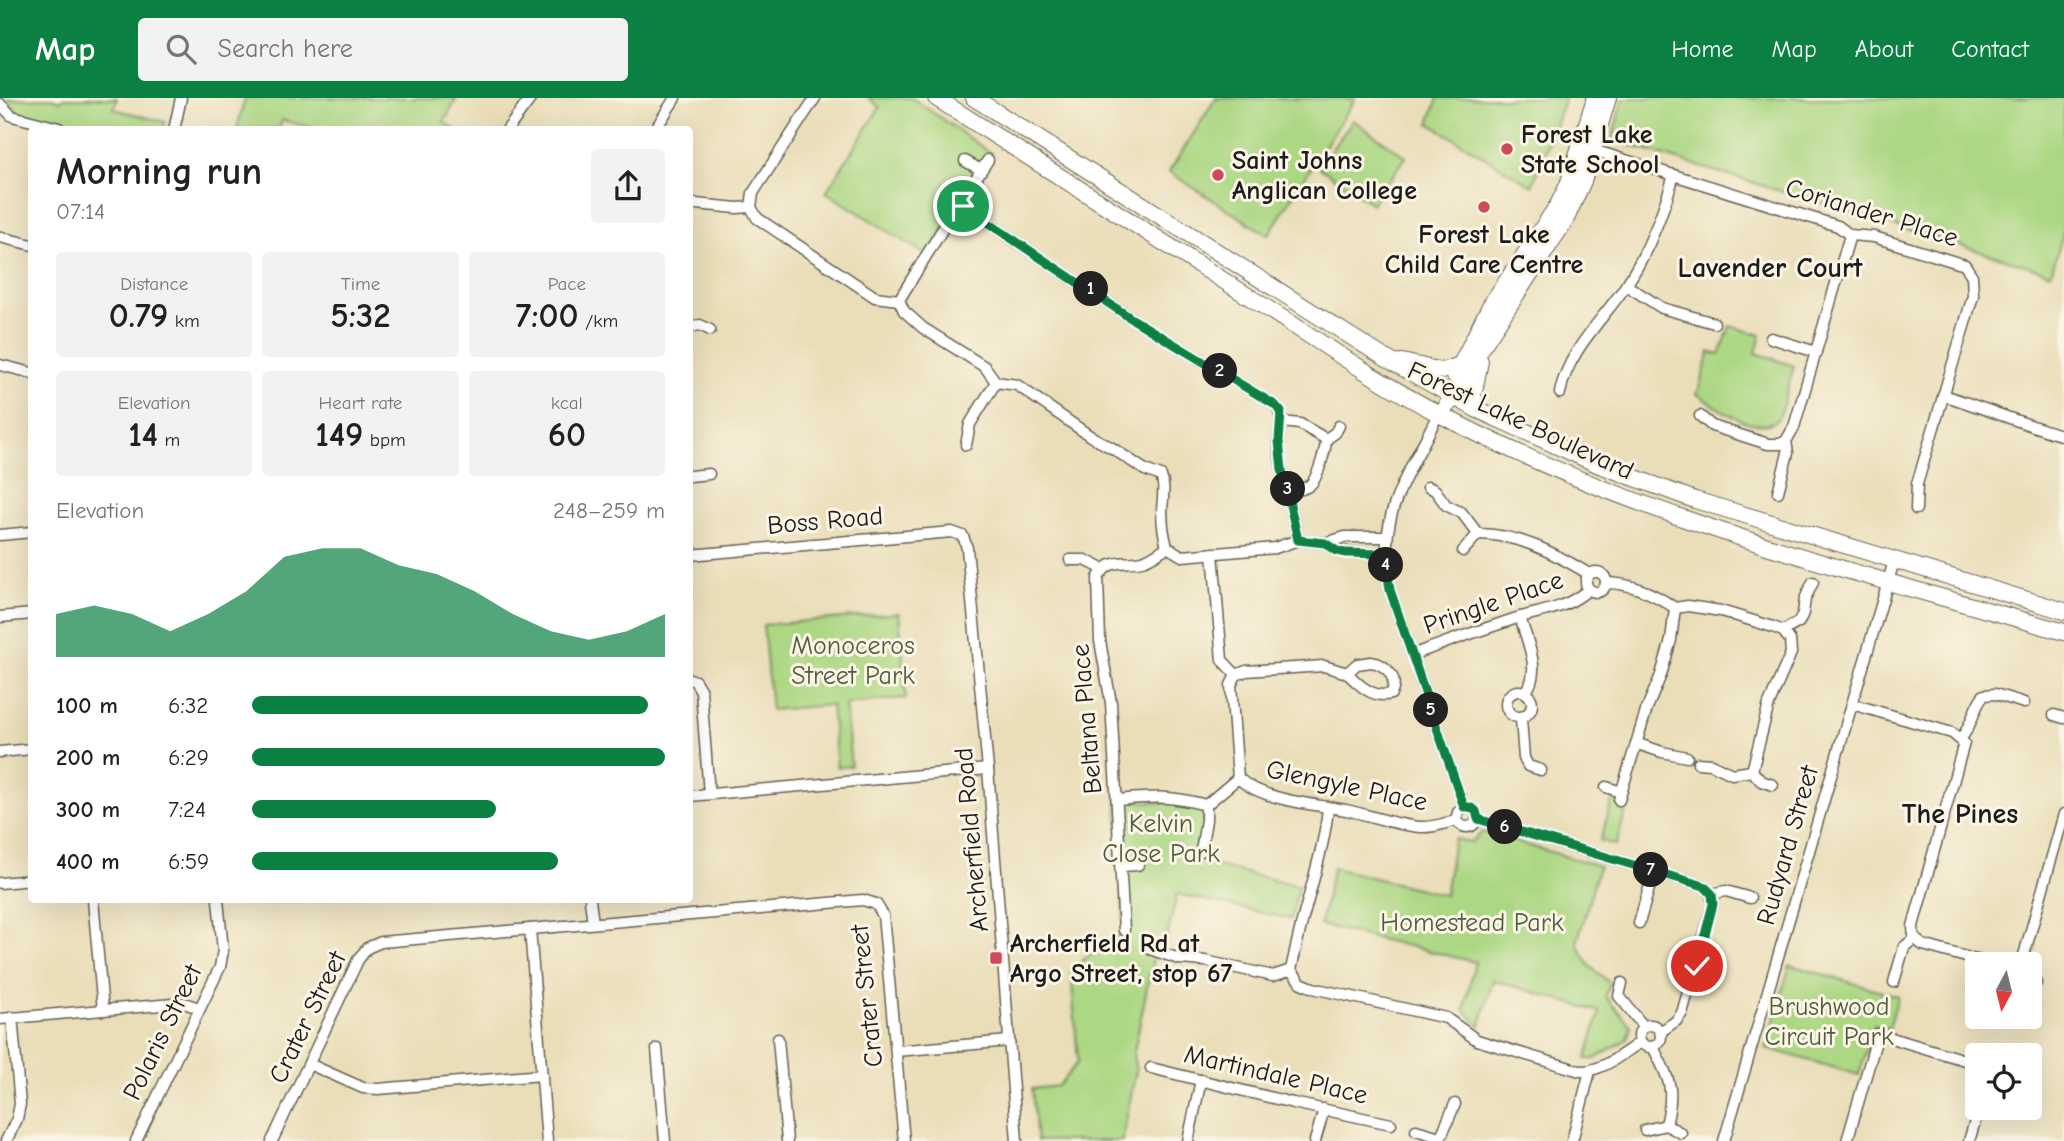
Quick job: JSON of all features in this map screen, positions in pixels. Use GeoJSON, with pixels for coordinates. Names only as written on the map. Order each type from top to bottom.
{"type":"FeatureCollection","features":[{"type":"Feature","properties":{"kind":"main road","name":"Forest Lake Boulevard"},"geometry":{"type":"LineString","coordinates":[[936,98],[1438,414],[1537,461],[1639,503],[1770,547],[2064,632]]}},
{"type":"Feature","properties":{"kind":"main road"},"geometry":{"type":"LineString","coordinates":[[1438,414],[1565,221],[1583,181],[1595,98]]}},
{"type":"Feature","properties":{"kind":"main road"},"geometry":{"type":"LineString","coordinates":[[1450,396],[1460,365],[1490,306],[1558,205],[1587,148],[1608,98]]}},
{"type":"Feature","properties":{"kind":"main road","name":"Forest Lake Boulevard"},"geometry":{"type":"LineString","coordinates":[[980,100],[1385,358],[1476,409],[1564,450],[1655,486],[2064,611]]}},
{"type":"Feature","properties":{"kind":"main road"},"geometry":{"type":"LineString","coordinates":[[1476,409],[1474,392],[1483,345]]}},
{"type":"Feature","properties":{"kind":"main road"},"geometry":{"type":"LineString","coordinates":[[1385,358],[1442,371],[1460,365]]}},
{"type":"Feature","properties":{"kind":"street"},"geometry":{"type":"LineString","coordinates":[[175,126],[181,98]]}},
{"type":"Feature","properties":{"kind":"street"},"geometry":{"type":"LineString","coordinates":[[510,126],[531,98]]}},
{"type":"Feature","properties":{"kind":"street"},"geometry":{"type":"LineString","coordinates":[[658,126],[675,98]]}},
{"type":"Feature","properties":{"kind":"street"},"geometry":{"type":"LineString","coordinates":[[815,98],[753,193],[751,207],[757,218],[875,297],[899,300]]}},
{"type":"Feature","properties":{"kind":"street"},"geometry":{"type":"LineString","coordinates":[[970,120],[980,100]]}},
{"type":"Feature","properties":{"kind":"street"},"geometry":{"type":"LineString","coordinates":[[0,104],[12,116],[51,126]]}},
{"type":"Feature","properties":{"kind":"street","name":"Coriander Place"},"geometry":{"type":"LineString","coordinates":[[1587,148],[1838,226],[1850,235],[1874,237],[1959,262],[1970,271],[1974,284],[1973,296],[1917,484],[1916,509]]}},
{"type":"Feature","properties":{"kind":"street"},"geometry":{"type":"LineString","coordinates":[[899,300],[950,217],[963,206],[967,192],[988,160]]}},
{"type":"Feature","properties":{"kind":"street"},"geometry":{"type":"LineString","coordinates":[[965,161],[981,170]]}},
{"type":"Feature","properties":{"kind":"street"},"geometry":{"type":"LineString","coordinates":[[1560,393],[1566,371],[1582,344],[1626,285],[1653,236],[1674,175]]}},
{"type":"Feature","properties":{"kind":"street"},"geometry":{"type":"LineString","coordinates":[[696,204],[751,207]]}},
{"type":"Feature","properties":{"kind":"street"},"geometry":{"type":"LineString","coordinates":[[963,206],[1129,317],[1275,405],[1281,412],[1279,441],[1282,470],[1298,540]]}},
{"type":"Feature","properties":{"kind":"street"},"geometry":{"type":"LineString","coordinates":[[1700,416],[1713,426],[1768,444],[1786,441],[1794,426],[1850,235]]}},
{"type":"Feature","properties":{"kind":"street"},"geometry":{"type":"LineString","coordinates":[[0,237],[28,244]]}},
{"type":"Feature","properties":{"kind":"street"},"geometry":{"type":"LineString","coordinates":[[1626,285],[1662,308],[1714,323]]}},
{"type":"Feature","properties":{"kind":"street"},"geometry":{"type":"LineString","coordinates":[[899,300],[904,311],[923,328],[985,367],[996,382],[1017,384],[1090,436],[1145,471],[1161,476],[1165,486],[1164,537],[1167,547],[1182,556],[1275,548],[1298,540],[1325,543],[1345,537],[1385,537]]}},
{"type":"Feature","properties":{"kind":"street"},"geometry":{"type":"LineString","coordinates":[[693,326],[700,325],[710,330]]}},
{"type":"Feature","properties":{"kind":"street"},"geometry":{"type":"LineString","coordinates":[[1771,338],[1816,352]]}},
{"type":"Feature","properties":{"kind":"street"},"geometry":{"type":"LineString","coordinates":[[0,365],[28,372]]}},
{"type":"Feature","properties":{"kind":"street"},"geometry":{"type":"LineString","coordinates":[[966,445],[970,424],[996,382]]}},
{"type":"Feature","properties":{"kind":"street"},"geometry":{"type":"LineString","coordinates":[[1943,395],[2016,422],[2064,436]]}},
{"type":"Feature","properties":{"kind":"street"},"geometry":{"type":"LineString","coordinates":[[1438,414],[1398,493],[1385,537],[1385,554],[1390,590],[1464,807]]}},
{"type":"Feature","properties":{"kind":"street"},"geometry":{"type":"LineString","coordinates":[[1282,422],[1300,424],[1326,439]]}},
{"type":"Feature","properties":{"kind":"street"},"geometry":{"type":"LineString","coordinates":[[1326,439],[1335,433],[1339,426]]}},
{"type":"Feature","properties":{"kind":"street"},"geometry":{"type":"LineString","coordinates":[[1288,491],[1303,489],[1312,483],[1326,448],[1326,439]]}},
{"type":"Feature","properties":{"kind":"street"},"geometry":{"type":"LineString","coordinates":[[1777,492],[1788,453],[1786,441]]}},
{"type":"Feature","properties":{"kind":"street"},"geometry":{"type":"LineString","coordinates":[[693,476],[709,474]]}},
{"type":"Feature","properties":{"kind":"street"},"geometry":{"type":"LineString","coordinates":[[1427,487],[1435,490],[1446,505],[1462,513],[1478,534]]}},
{"type":"Feature","properties":{"kind":"street","name":"Boss Road"},"geometry":{"type":"LineString","coordinates":[[693,555],[952,531],[963,536]]}},
{"type":"Feature","properties":{"kind":"street"},"geometry":{"type":"LineString","coordinates":[[0,535],[28,532]]}},
{"type":"Feature","properties":{"kind":"street"},"geometry":{"type":"LineString","coordinates":[[1463,551],[1478,534],[1499,534],[1517,538],[1589,574],[1599,572],[1606,583],[1600,592],[1588,589],[1585,583],[1589,574]]}},
{"type":"Feature","properties":{"kind":"street","name":"Archerfield Road"},"geometry":{"type":"LineString","coordinates":[[963,536],[967,548],[988,769],[1017,1141]]}},
{"type":"Feature","properties":{"kind":"street"},"geometry":{"type":"LineString","coordinates":[[1325,543],[1345,553],[1385,554]]}},
{"type":"Feature","properties":{"kind":"street"},"geometry":{"type":"LineString","coordinates":[[1070,560],[1085,560],[1103,569],[1111,563],[1145,561],[1167,547]]}},
{"type":"Feature","properties":{"kind":"street"},"geometry":{"type":"LineString","coordinates":[[1213,553],[1222,660],[1236,676],[1246,671],[1324,666],[1347,673]]}},
{"type":"Feature","properties":{"kind":"street","name":"Rudyard Street"},"geometry":{"type":"LineString","coordinates":[[1724,1141],[1894,561]]}},
{"type":"Feature","properties":{"kind":"street","name":"Beltana Place"},"geometry":{"type":"LineString","coordinates":[[1103,569],[1098,578],[1100,641],[1111,703],[1124,930]]}},
{"type":"Feature","properties":{"kind":"street"},"geometry":{"type":"LineString","coordinates":[[1783,631],[1799,622],[1813,582]]}},
{"type":"Feature","properties":{"kind":"street"},"geometry":{"type":"LineString","coordinates":[[1606,583],[1622,583],[1662,598],[1675,608],[1688,606],[1721,611],[1783,631],[1790,640],[1791,653],[1769,704],[1752,771]]}},
{"type":"Feature","properties":{"kind":"street","name":"Pringle Place"},"geometry":{"type":"LineString","coordinates":[[1412,655],[1520,617],[1564,607],[1588,589]]}},
{"type":"Feature","properties":{"kind":"street"},"geometry":{"type":"LineString","coordinates":[[1606,787],[1620,796],[1647,708],[1661,675],[1671,640],[1675,608]]}},
{"type":"Feature","properties":{"kind":"street"},"geometry":{"type":"LineString","coordinates":[[0,617],[28,614]]}},
{"type":"Feature","properties":{"kind":"street"},"geometry":{"type":"LineString","coordinates":[[1520,617],[1534,669],[1534,681],[1526,692]]}},
{"type":"Feature","properties":{"kind":"street","name":"Glengyle Place"},"geometry":{"type":"LineString","coordinates":[[1236,676],[1231,685],[1238,778],[1248,787],[1306,805],[1419,827],[1432,827],[1457,820]]}},
{"type":"Feature","properties":{"kind":"street"},"geometry":{"type":"LineString","coordinates":[[693,680],[701,691],[709,794]]}},
{"type":"Feature","properties":{"kind":"street"},"geometry":{"type":"LineString","coordinates":[[1521,690],[1526,692],[1532,704],[1531,712],[1521,719],[1510,712],[1506,701],[1509,694],[1521,690]]}},
{"type":"Feature","properties":{"kind":"street"},"geometry":{"type":"LineString","coordinates":[[1961,738],[1970,727],[1984,695],[1995,694],[2024,703]]}},
{"type":"Feature","properties":{"kind":"street"},"geometry":{"type":"LineString","coordinates":[[1852,704],[1952,733],[1964,743],[1913,926],[1915,938],[1923,945],[1965,957]]}},
{"type":"Feature","properties":{"kind":"street"},"geometry":{"type":"LineString","coordinates":[[1521,719],[1524,758],[1528,766],[1541,770]]}},
{"type":"Feature","properties":{"kind":"street"},"geometry":{"type":"LineString","coordinates":[[1638,744],[1688,757]]}},
{"type":"Feature","properties":{"kind":"street"},"geometry":{"type":"LineString","coordinates":[[0,752],[28,749]]}},
{"type":"Feature","properties":{"kind":"street"},"geometry":{"type":"LineString","coordinates":[[1698,762],[1711,764],[1731,774],[1752,771]]}},
{"type":"Feature","properties":{"kind":"street"},"geometry":{"type":"LineString","coordinates":[[693,796],[988,769]]}},
{"type":"Feature","properties":{"kind":"street"},"geometry":{"type":"LineString","coordinates":[[1752,771],[1760,781],[1773,785]]}},
{"type":"Feature","properties":{"kind":"street"},"geometry":{"type":"LineString","coordinates":[[1200,851],[1206,805],[1238,778]]}},
{"type":"Feature","properties":{"kind":"street"},"geometry":{"type":"LineString","coordinates":[[1116,800],[1161,796],[1178,797],[1206,805]]}},
{"type":"Feature","properties":{"kind":"street"},"geometry":{"type":"LineString","coordinates":[[1464,807],[1470,807],[1476,811],[1478,819],[1473,825],[1466,827],[1457,820],[1458,812],[1464,807]]}},
{"type":"Feature","properties":{"kind":"street"},"geometry":{"type":"LineString","coordinates":[[1291,970],[1317,873],[1328,808]]}},
{"type":"Feature","properties":{"kind":"street"},"geometry":{"type":"LineString","coordinates":[[2025,952],[2064,814]]}},
{"type":"Feature","properties":{"kind":"street"},"geometry":{"type":"LineString","coordinates":[[1478,819],[1704,886],[1712,894],[1713,904],[1682,1013],[1676,1021],[1660,1032]]}},
{"type":"Feature","properties":{"kind":"street"},"geometry":{"type":"LineString","coordinates":[[1121,866],[1138,865]]}},
{"type":"Feature","properties":{"kind":"street"},"geometry":{"type":"LineString","coordinates":[[1639,923],[1654,871]]}},
{"type":"Feature","properties":{"kind":"street"},"geometry":{"type":"LineString","coordinates":[[0,883],[28,880]]}},
{"type":"Feature","properties":{"kind":"street"},"geometry":{"type":"LineString","coordinates":[[1712,894],[1726,891],[1750,898]]}},
{"type":"Feature","properties":{"kind":"street","name":"Crater Street"},"geometry":{"type":"LineString","coordinates":[[272,1141],[358,960],[367,948],[381,942],[863,900],[876,904],[883,915],[904,1141]]}},
{"type":"Feature","properties":{"kind":"street"},"geometry":{"type":"LineString","coordinates":[[93,903],[103,1010]]}},
{"type":"Feature","properties":{"kind":"street","name":"Polaris Street"},"geometry":{"type":"LineString","coordinates":[[135,1141],[222,958],[218,903]]}},
{"type":"Feature","properties":{"kind":"street"},"geometry":{"type":"LineString","coordinates":[[590,903],[593,923]]}},
{"type":"Feature","properties":{"kind":"street"},"geometry":{"type":"LineString","coordinates":[[530,929],[547,1141]]}},
{"type":"Feature","properties":{"kind":"street"},"geometry":{"type":"LineString","coordinates":[[1894,982],[1904,947],[1915,938]]}},
{"type":"Feature","properties":{"kind":"street"},"geometry":{"type":"LineString","coordinates":[[1150,949],[1179,959],[1205,961],[1273,976],[1291,970]]}},
{"type":"Feature","properties":{"kind":"street"},"geometry":{"type":"LineString","coordinates":[[1291,970],[1301,983],[1313,988],[1446,1018],[1477,1040],[1580,1071],[1590,1071],[1603,1066],[1641,1042]]}},
{"type":"Feature","properties":{"kind":"street"},"geometry":{"type":"LineString","coordinates":[[1622,982],[1619,996],[1644,1027]]}},
{"type":"Feature","properties":{"kind":"street"},"geometry":{"type":"LineString","coordinates":[[0,1018],[184,1003],[199,1008]]}},
{"type":"Feature","properties":{"kind":"street"},"geometry":{"type":"LineString","coordinates":[[6,1141],[17,1119],[20,1104],[12,1017]]}},
{"type":"Feature","properties":{"kind":"street"},"geometry":{"type":"LineString","coordinates":[[1653,1026],[1660,1032],[1660,1041],[1653,1047],[1645,1046],[1641,1042],[1640,1034],[1644,1027],[1653,1026]]}},
{"type":"Feature","properties":{"kind":"street"},"geometry":{"type":"LineString","coordinates":[[1847,1141],[1878,1034],[1965,1060]]}},
{"type":"Feature","properties":{"kind":"street"},"geometry":{"type":"LineString","coordinates":[[778,1039],[787,1141]]}},
{"type":"Feature","properties":{"kind":"street"},"geometry":{"type":"LineString","coordinates":[[896,1051],[1009,1041]]}},
{"type":"Feature","properties":{"kind":"street"},"geometry":{"type":"LineString","coordinates":[[1653,1047],[1669,1077],[1672,1089],[1666,1125]]}},
{"type":"Feature","properties":{"kind":"street"},"geometry":{"type":"LineString","coordinates":[[657,1049],[665,1141]]}},
{"type":"Feature","properties":{"kind":"street"},"geometry":{"type":"LineString","coordinates":[[309,1064],[363,1088],[378,1089],[542,1074]]}},
{"type":"Feature","properties":{"kind":"street","name":"Martindale Place"},"geometry":{"type":"LineString","coordinates":[[1151,1068],[1391,1124]]}},
{"type":"Feature","properties":{"kind":"street"},"geometry":{"type":"LineString","coordinates":[[1572,1141],[1590,1071]]}},
{"type":"Feature","properties":{"kind":"street"},"geometry":{"type":"LineString","coordinates":[[1188,1141],[1201,1080]]}},
{"type":"Feature","properties":{"kind":"street"},"geometry":{"type":"LineString","coordinates":[[1416,1130],[1439,1139],[1455,1104]]}},
{"type":"Feature","properties":{"kind":"street"},"geometry":{"type":"LineString","coordinates":[[1315,1141],[1324,1109]]}},
{"type":"Feature","properties":{"kind":"street"},"geometry":{"type":"LineString","coordinates":[[1969,1141],[1975,1120]]}},
{"type":"Feature","properties":{"kind":"street"},"geometry":{"type":"LineString","coordinates":[[1645,1130],[1666,1125],[1681,1133]]}},
{"type":"Feature","properties":{"kind":"green space"},"geometry":{"type":"Polygon","coordinates":[[[51,98],[61,101],[63,98],[117,98],[114,109],[165,122],[164,126],[63,126],[17,112],[8,99],[51,98]]]}},
{"type":"Feature","properties":{"kind":"green space"},"geometry":{"type":"Polygon","coordinates":[[[245,98],[457,98],[444,122],[450,126],[305,126],[282,120],[280,126],[238,126],[245,98]]]}},
{"type":"Feature","properties":{"kind":"green space"},"geometry":{"type":"Polygon","coordinates":[[[868,98],[912,98],[992,154],[926,255],[826,192],[880,107],[868,98]]]}},
{"type":"Feature","properties":{"kind":"green space"},"geometry":{"type":"Polygon","coordinates":[[[1216,98],[1355,99],[1268,235],[1169,172],[1216,98]]]}},
{"type":"Feature","properties":{"kind":"green space"},"geometry":{"type":"Polygon","coordinates":[[[1438,98],[1565,98],[1532,186],[1429,123],[1438,98]]]}},
{"type":"Feature","properties":{"kind":"green space"},"geometry":{"type":"Polygon","coordinates":[[[1623,98],[2064,98],[2064,231],[2051,273],[1612,140],[1623,98]]]}},
{"type":"Feature","properties":{"kind":"green space"},"geometry":{"type":"Polygon","coordinates":[[[1353,120],[1406,157],[1372,204],[1319,167],[1353,120]]]}},
{"type":"Feature","properties":{"kind":"green space"},"geometry":{"type":"Polygon","coordinates":[[[1730,326],[1761,335],[1756,353],[1794,366],[1779,418],[1770,423],[1749,423],[1697,394],[1710,352],[1720,355],[1730,326]]]}},
{"type":"Feature","properties":{"kind":"green space","name":"Monoceros Street Park"},"geometry":{"type":"Polygon","coordinates":[[[899,613],[906,698],[845,704],[851,766],[837,767],[831,705],[771,710],[763,625],[899,613]]]}},
{"type":"Feature","properties":{"kind":"green space"},"geometry":{"type":"Polygon","coordinates":[[[1613,798],[1628,803],[1616,845],[1600,841],[1613,798]]]}},
{"type":"Feature","properties":{"kind":"green space","name":"Kelvin Close Park"},"geometry":{"type":"Polygon","coordinates":[[[1117,800],[1206,805],[1201,851],[1205,863],[1298,886],[1291,919],[1177,894],[1165,946],[1156,944],[1133,1056],[1136,1070],[1122,1141],[1037,1141],[1032,1089],[1058,1086],[1078,1062],[1071,969],[1124,930],[1117,800]]]}},
{"type":"Feature","properties":{"kind":"green space","name":"Homestead Park"},"geometry":{"type":"Polygon","coordinates":[[[1482,832],[1599,866],[1577,943],[1589,965],[1611,984],[1605,996],[1631,1026],[1627,1039],[1595,1059],[1586,1059],[1600,1012],[1493,980],[1480,1026],[1464,1010],[1475,962],[1320,925],[1333,868],[1445,895],[1454,839],[1471,842],[1482,832]]]}},
{"type":"Feature","properties":{"kind":"green space","name":"Brushwood Circuit Park"},"geometry":{"type":"Polygon","coordinates":[[[1790,965],[1898,996],[1889,1029],[1874,1025],[1859,1075],[1766,1048],[1790,965]]]}},
{"type":"Feature","properties":{"kind":"place","name":"Forest Lake State School"},"geometry":{"type":"Point","coordinates":[1507,149]}},
{"type":"Feature","properties":{"kind":"place","name":"Saint Johns Anglican College"},"geometry":{"type":"Point","coordinates":[1218,175]}},
{"type":"Feature","properties":{"kind":"place","name":"Forest Lake Child Care Centre"},"geometry":{"type":"Point","coordinates":[1484,207]}},
{"type":"Feature","properties":{"kind":"place","name":"Archerfield Rd at Argo Street, stop 67"},"geometry":{"type":"Point","coordinates":[996,958]}},
{"type":"Feature","properties":{"kind":"district","name":"Lavender Court"},"geometry":{"type":"Point","coordinates":[1770,267]}},
{"type":"Feature","properties":{"kind":"district","name":"The Pines"},"geometry":{"type":"Point","coordinates":[1960,813]}},
{"type":"Feature","properties":{"kind":"route"},"geometry":{"type":"LineString","coordinates":[[963,206],[1129,317],[1275,405],[1281,412],[1279,441],[1282,470],[1298,540],[1325,543],[1345,553],[1385,554],[1390,590],[1464,807],[1476,811],[1478,819],[1704,886],[1712,894],[1713,904],[1697,966]]}}]}
